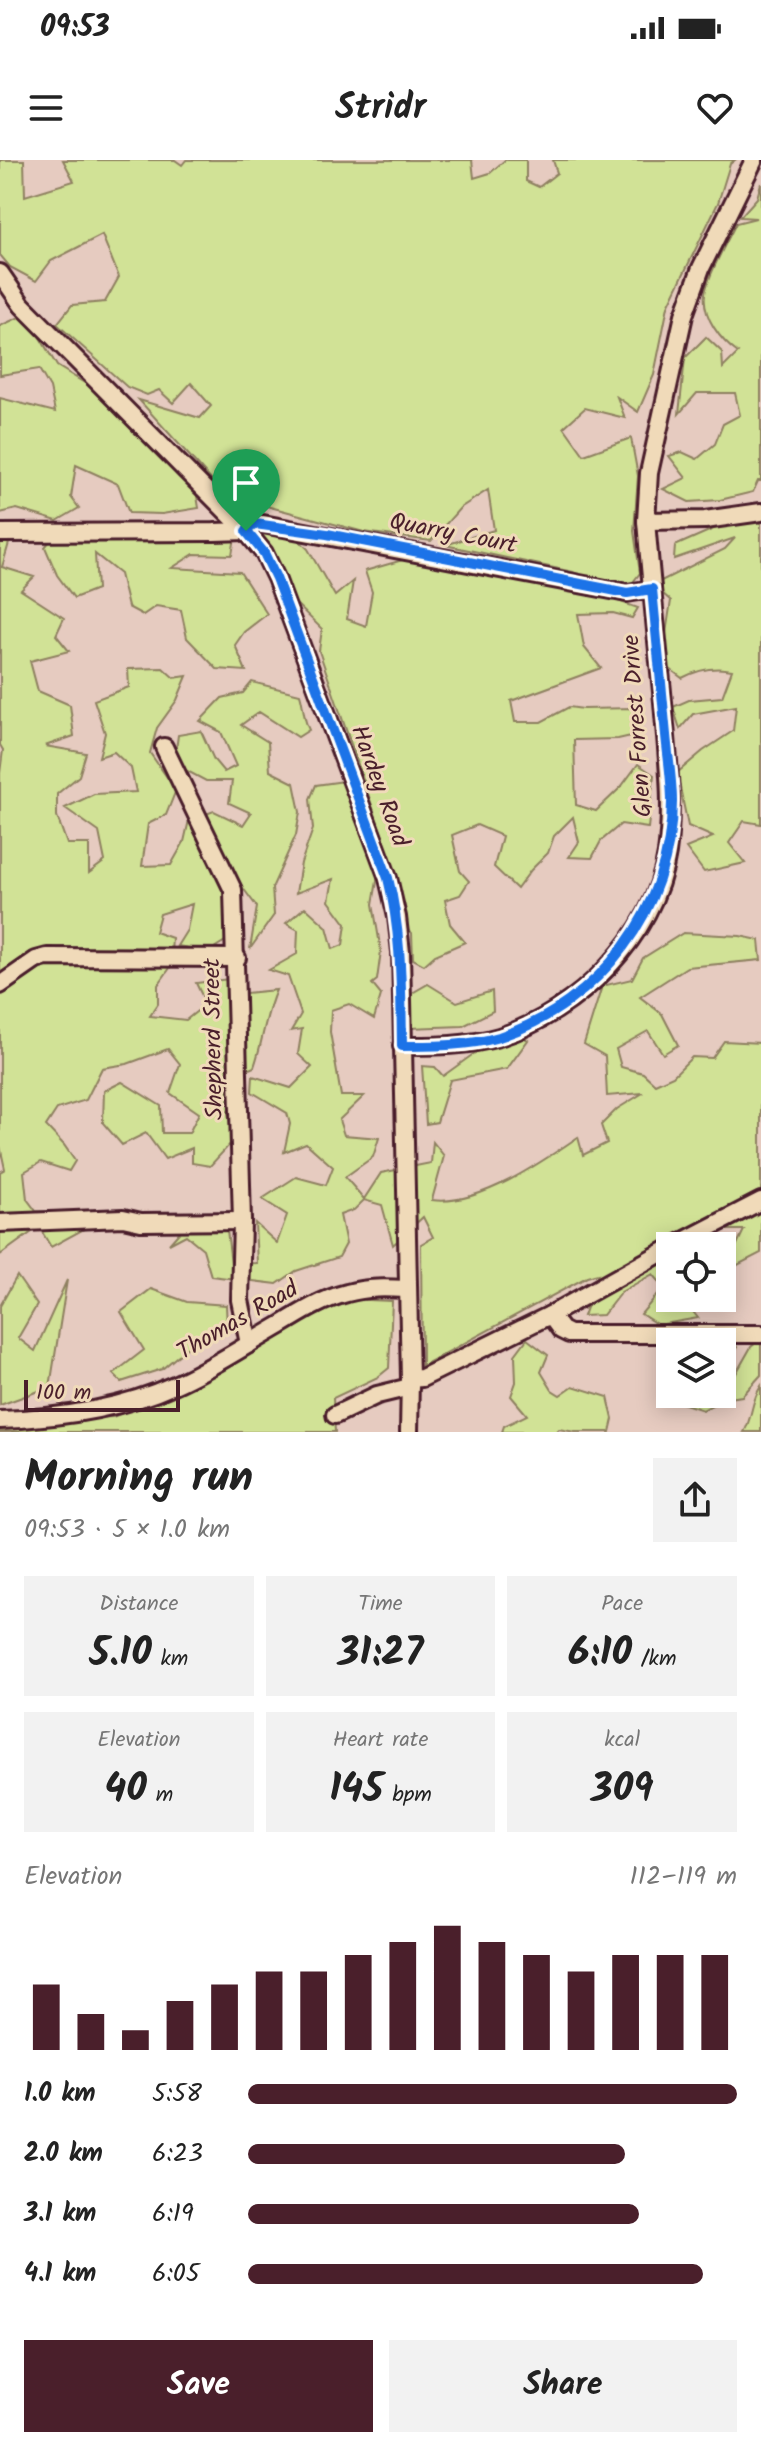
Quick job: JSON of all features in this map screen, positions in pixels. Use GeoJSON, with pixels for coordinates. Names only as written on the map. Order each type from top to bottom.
{"type":"FeatureCollection","features":[{"type":"Feature","properties":{"kind":"street","name":"Glen Forrest Drive"},"geometry":{"type":"LineString","coordinates":[[402,1046],[446,1046],[498,1037],[541,1019],[584,991],[624,950],[651,904],[667,857],[672,802],[646,521],[649,473],[684,315],[701,268],[754,160]]}},
{"type":"Feature","properties":{"kind":"street","name":"Hardey Road"},"geometry":{"type":"LineString","coordinates":[[0,273],[22,305],[246,531],[264,553],[388,878],[401,952],[409,1432]]}},
{"type":"Feature","properties":{"kind":"street"},"geometry":{"type":"LineString","coordinates":[[646,521],[705,520],[761,512]]}},
{"type":"Feature","properties":{"kind":"street","name":"Quarry Court"},"geometry":{"type":"LineString","coordinates":[[0,533],[246,531],[255,524],[263,524],[627,593],[652,589]]}},
{"type":"Feature","properties":{"kind":"street","name":"Shepherd Street"},"geometry":{"type":"LineString","coordinates":[[164,747],[233,890],[242,1221],[240,1300],[249,1344]]}},
{"type":"Feature","properties":{"kind":"street"},"geometry":{"type":"LineString","coordinates":[[0,985],[36,960],[47,957],[237,958]]}},
{"type":"Feature","properties":{"kind":"street"},"geometry":{"type":"LineString","coordinates":[[701,1232],[761,1201]]}},
{"type":"Feature","properties":{"kind":"street"},"geometry":{"type":"LineString","coordinates":[[0,1223],[123,1218],[141,1222],[242,1221]]}},
{"type":"Feature","properties":{"kind":"street"},"geometry":{"type":"LineString","coordinates":[[335,1415],[422,1378],[550,1315],[656,1256]]}},
{"type":"Feature","properties":{"kind":"street","name":"Thomas Road"},"geometry":{"type":"LineString","coordinates":[[0,1420],[78,1413],[128,1403],[174,1386],[322,1301],[348,1292],[377,1288],[408,1289]]}},
{"type":"Feature","properties":{"kind":"street"},"geometry":{"type":"LineString","coordinates":[[550,1315],[561,1330],[569,1334],[761,1334]]}},
{"type":"Feature","properties":{"kind":"green space"},"geometry":{"type":"Polygon","coordinates":[[[0,160],[24,160],[25,196],[74,181],[63,160],[175,160],[182,165],[186,160],[472,160],[474,178],[490,173],[505,160],[526,160],[526,181],[539,187],[557,173],[553,160],[735,160],[730,164],[718,203],[668,306],[654,375],[638,412],[617,397],[625,418],[585,408],[564,427],[584,455],[631,438],[638,476],[634,531],[640,573],[626,591],[617,592],[573,572],[445,545],[494,530],[488,490],[460,508],[431,541],[364,532],[226,492],[231,481],[213,482],[139,400],[200,418],[211,406],[191,383],[173,403],[159,390],[147,395],[127,387],[57,324],[72,305],[105,302],[119,277],[102,235],[51,261],[36,281],[10,267],[0,255],[0,160]]]}},
{"type":"Feature","properties":{"kind":"green space"},"geometry":{"type":"Polygon","coordinates":[[[761,183],[761,481],[758,481],[753,492],[720,500],[689,502],[663,489],[686,478],[669,456],[682,452],[697,459],[715,444],[723,424],[740,415],[735,393],[697,393],[679,414],[685,358],[706,337],[722,352],[723,368],[738,353],[714,328],[706,311],[705,294],[736,223],[756,218],[740,217],[757,198],[761,183]]]}},
{"type":"Feature","properties":{"kind":"green space"},"geometry":{"type":"Polygon","coordinates":[[[26,314],[57,366],[91,387],[112,405],[196,490],[199,508],[162,514],[129,513],[118,484],[76,465],[71,497],[79,508],[57,521],[17,509],[0,513],[0,398],[55,412],[50,388],[39,369],[0,375],[0,326],[26,314]]]}},
{"type":"Feature","properties":{"kind":"green space"},"geometry":{"type":"Polygon","coordinates":[[[761,521],[761,824],[744,821],[729,843],[745,863],[704,872],[686,848],[713,837],[688,826],[677,773],[733,731],[736,706],[693,714],[680,729],[673,707],[689,700],[722,697],[732,670],[707,669],[682,678],[666,666],[666,633],[671,601],[653,585],[725,549],[735,538],[674,559],[675,546],[718,527],[761,521]]]}},
{"type":"Feature","properties":{"kind":"green space"},"geometry":{"type":"Polygon","coordinates":[[[285,527],[308,549],[335,596],[353,581],[347,619],[366,626],[372,592],[365,571],[406,559],[581,588],[638,608],[632,618],[613,613],[578,614],[584,647],[601,668],[511,701],[515,722],[541,722],[569,707],[636,708],[640,734],[618,739],[574,740],[576,805],[596,811],[621,787],[638,764],[654,775],[648,828],[621,824],[601,841],[592,858],[569,857],[579,842],[573,817],[554,836],[548,853],[517,889],[494,867],[502,836],[477,825],[452,835],[460,871],[469,881],[460,895],[445,900],[450,924],[465,942],[435,955],[424,965],[413,959],[412,933],[396,924],[389,855],[319,651],[322,629],[292,600],[255,529],[285,527]]]}},
{"type":"Feature","properties":{"kind":"green space"},"geometry":{"type":"Polygon","coordinates":[[[59,530],[235,537],[232,555],[194,554],[172,568],[240,572],[267,614],[244,632],[235,645],[246,671],[217,669],[187,638],[181,610],[156,606],[143,615],[128,607],[120,574],[95,554],[97,589],[74,598],[57,575],[45,547],[59,530]]]}},
{"type":"Feature","properties":{"kind":"green space"},"geometry":{"type":"Polygon","coordinates":[[[0,542],[9,543],[2,567],[34,577],[21,590],[64,618],[56,635],[69,651],[30,661],[38,691],[70,705],[74,736],[45,746],[86,753],[79,776],[57,794],[57,816],[67,844],[89,844],[89,873],[105,861],[99,832],[65,808],[94,794],[136,792],[131,768],[114,752],[99,757],[105,733],[94,700],[129,687],[128,669],[163,668],[174,678],[187,676],[177,700],[157,728],[150,753],[176,790],[166,815],[148,824],[142,866],[171,865],[184,842],[189,820],[214,811],[243,825],[251,813],[229,803],[232,781],[206,781],[174,764],[178,735],[201,731],[214,760],[224,772],[236,766],[221,732],[200,721],[222,698],[243,693],[252,682],[300,694],[309,730],[298,737],[259,712],[241,725],[268,742],[270,771],[294,783],[300,812],[296,835],[272,888],[274,915],[250,949],[257,907],[240,884],[233,904],[238,933],[209,951],[177,946],[187,930],[192,904],[160,914],[155,932],[172,938],[170,968],[158,985],[158,1004],[150,1016],[186,1020],[206,1004],[196,983],[229,979],[246,993],[276,990],[254,1067],[235,1075],[228,1113],[233,1141],[210,1166],[192,1163],[192,1148],[165,1159],[146,1133],[122,1145],[103,1123],[104,1091],[122,1082],[161,1106],[162,1133],[189,1133],[199,1113],[170,1093],[180,1064],[168,1049],[127,1064],[102,1068],[86,1100],[57,1109],[46,1126],[75,1161],[69,1171],[41,1162],[24,1172],[27,1199],[36,1211],[84,1213],[86,1228],[51,1247],[39,1227],[0,1255],[0,1172],[5,1169],[0,1146],[0,773],[3,750],[0,745],[0,542]]]}},
{"type":"Feature","properties":{"kind":"green space"},"geometry":{"type":"Polygon","coordinates":[[[344,781],[364,799],[355,819],[378,875],[373,904],[381,951],[377,980],[372,984],[381,995],[374,1019],[349,1004],[331,1010],[330,1032],[341,1096],[364,1096],[339,1120],[344,1135],[379,1138],[373,1157],[345,1177],[364,1199],[381,1173],[431,1163],[433,1142],[444,1156],[432,1200],[469,1197],[488,1190],[578,1137],[583,1155],[607,1143],[601,1125],[617,1109],[643,1093],[607,1096],[605,1056],[584,1044],[602,986],[632,979],[643,958],[683,933],[740,936],[759,940],[761,960],[687,967],[640,997],[662,1014],[678,1045],[663,1054],[648,1031],[616,1049],[621,1067],[643,1073],[655,1084],[673,1076],[692,1057],[712,1058],[724,1041],[761,1043],[761,1253],[736,1266],[736,1247],[744,1230],[656,1232],[656,1278],[653,1274],[621,1292],[603,1315],[583,1316],[598,1274],[587,1277],[422,1366],[421,1244],[433,1237],[423,1217],[393,1245],[382,1205],[364,1200],[354,1210],[340,1215],[346,1244],[339,1257],[296,1271],[277,1284],[211,1276],[203,1249],[186,1235],[169,1244],[193,1217],[227,1230],[231,1264],[257,1263],[255,1223],[277,1243],[287,1215],[262,1199],[296,1177],[326,1185],[333,1167],[306,1143],[284,1152],[290,1124],[287,1113],[252,1092],[253,1076],[291,1088],[312,1067],[298,1054],[302,1029],[291,1031],[301,1014],[288,976],[269,970],[297,954],[298,930],[286,923],[305,907],[327,927],[333,949],[343,945],[346,924],[329,901],[333,879],[296,893],[301,863],[313,829],[310,799],[316,785],[344,781]]]}},
{"type":"Feature","properties":{"kind":"green space"},"geometry":{"type":"Polygon","coordinates":[[[428,984],[457,1002],[492,991],[493,1011],[463,1026],[409,1028],[407,996],[428,984]]]}},
{"type":"Feature","properties":{"kind":"green space"},"geometry":{"type":"Polygon","coordinates":[[[516,1033],[528,1040],[507,1069],[450,1080],[437,1122],[426,1124],[422,1066],[435,1067],[443,1076],[479,1050],[516,1033]]]}},
{"type":"Feature","properties":{"kind":"green space"},"geometry":{"type":"Polygon","coordinates":[[[17,1276],[37,1305],[18,1338],[35,1351],[67,1280],[50,1387],[0,1405],[0,1306],[17,1276]]]}},
{"type":"Feature","properties":{"kind":"green space"},"geometry":{"type":"Polygon","coordinates":[[[151,1289],[187,1302],[226,1305],[227,1328],[188,1347],[162,1369],[121,1382],[113,1374],[144,1350],[121,1312],[151,1289]]]}},
{"type":"Feature","properties":{"kind":"green space"},"geometry":{"type":"Polygon","coordinates":[[[656,1296],[656,1312],[693,1312],[698,1318],[658,1325],[641,1314],[656,1296]]]}},
{"type":"Feature","properties":{"kind":"green space"},"geometry":{"type":"Polygon","coordinates":[[[344,1299],[392,1301],[389,1368],[378,1377],[333,1398],[335,1432],[0,1432],[0,1421],[113,1417],[222,1370],[344,1299]]]}},
{"type":"Feature","properties":{"kind":"green space"},"geometry":{"type":"Polygon","coordinates":[[[527,1339],[548,1355],[541,1372],[552,1390],[560,1395],[573,1386],[608,1397],[613,1419],[610,1432],[559,1429],[556,1432],[502,1432],[504,1426],[527,1415],[511,1396],[516,1382],[515,1355],[527,1339]]]}},
{"type":"Feature","properties":{"kind":"green space"},"geometry":{"type":"Polygon","coordinates":[[[761,1339],[761,1375],[742,1396],[736,1397],[736,1373],[751,1347],[761,1339]]]}},
{"type":"Feature","properties":{"kind":"green space"},"geometry":{"type":"Polygon","coordinates":[[[761,1386],[761,1432],[744,1432],[755,1398],[761,1386]]]}},
{"type":"Feature","properties":{"kind":"route"},"geometry":{"type":"LineString","coordinates":[[255,524],[263,524],[627,593],[652,589],[672,802],[667,857],[651,904],[624,950],[584,991],[541,1019],[498,1037],[446,1046],[402,1046],[401,952],[388,878],[276,578],[264,553],[246,531],[255,524]]}}]}
